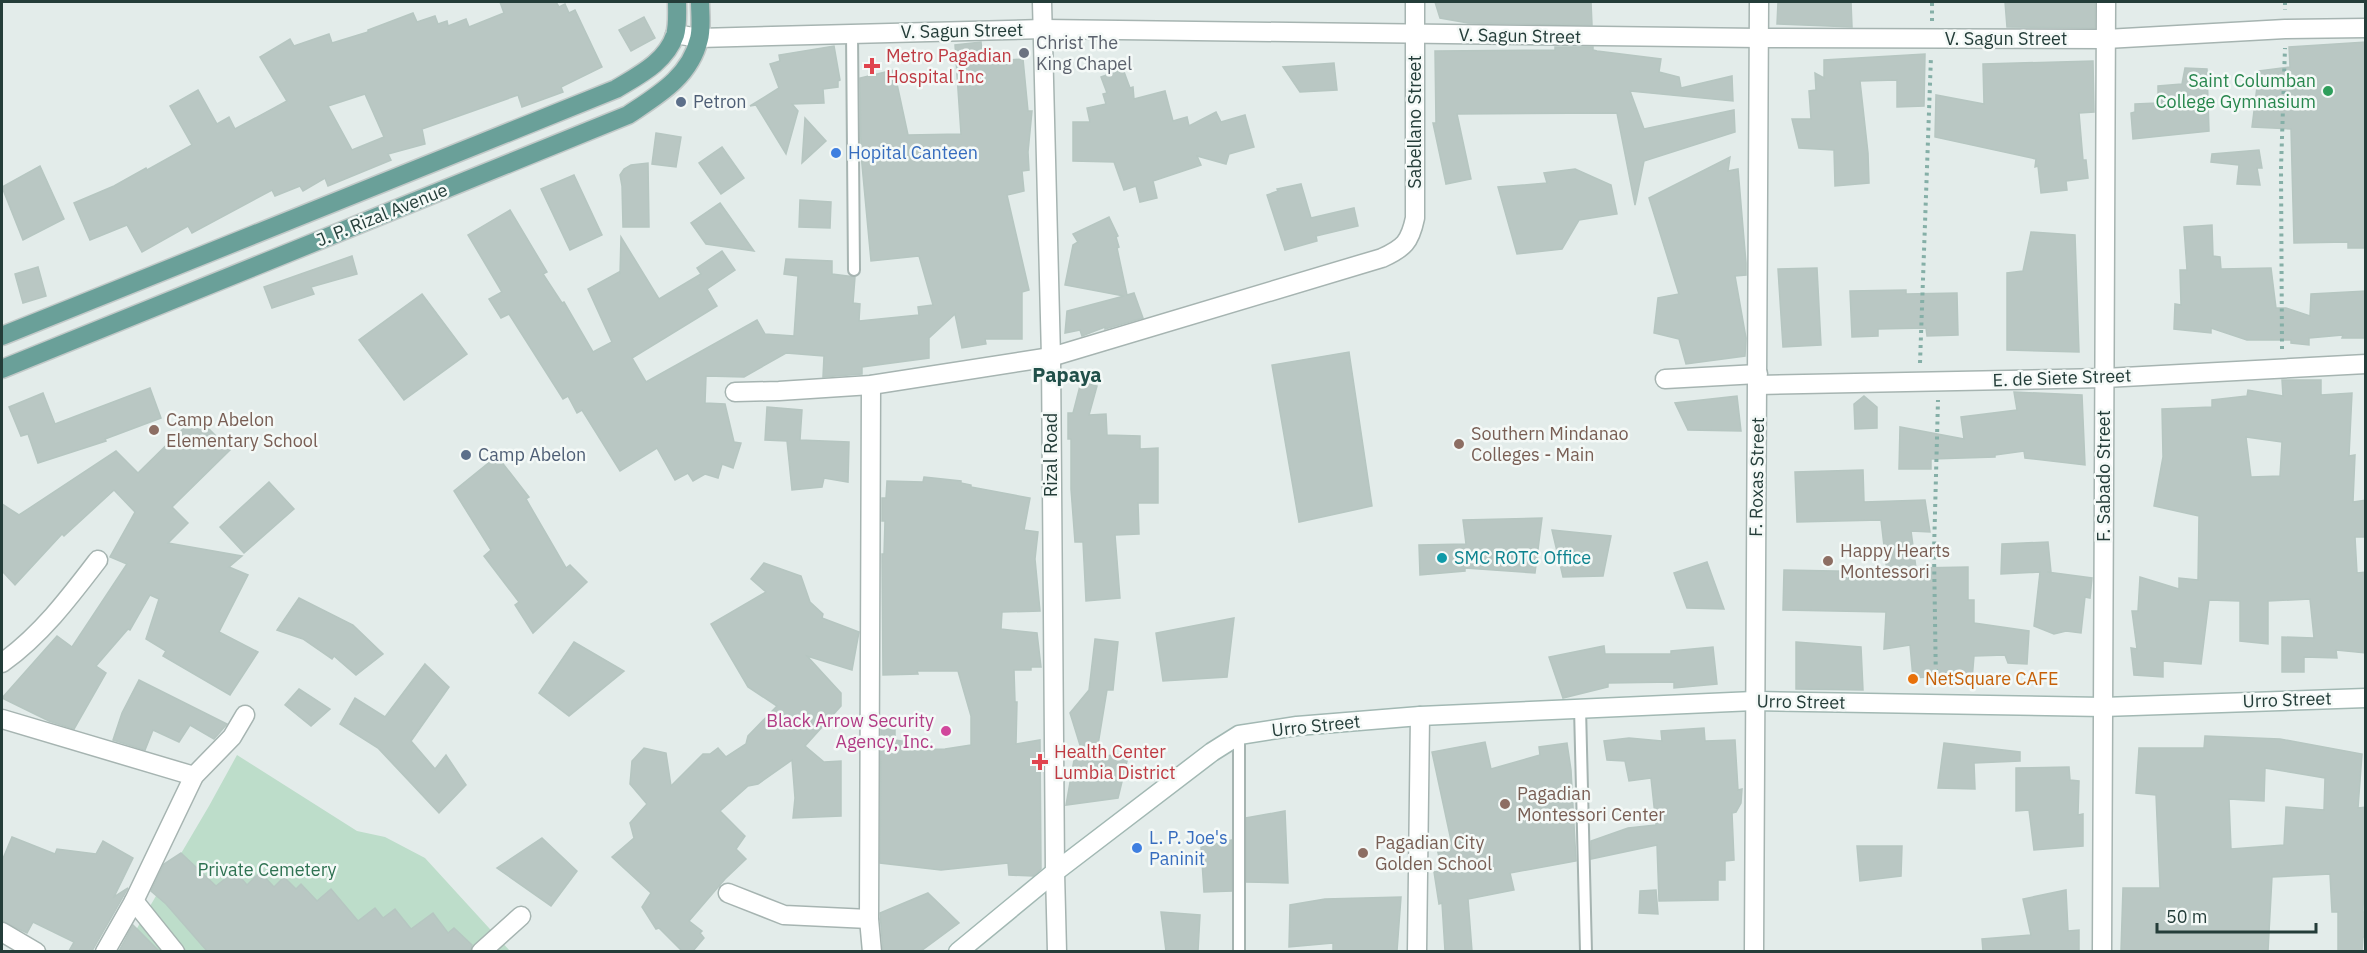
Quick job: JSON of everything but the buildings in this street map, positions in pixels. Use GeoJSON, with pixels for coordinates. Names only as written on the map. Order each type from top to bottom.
{"type":"FeatureCollection","features":[{"type":"Feature","properties":{"kind":"main road","name":"J. P. Rizal Avenue"},"geometry":{"type":"LineString","coordinates":[[2,336],[616,89],[647,70],[664,55],[675,34],[677,2]]}},
{"type":"Feature","properties":{"kind":"main road","name":"J. P. Rizal Avenue"},"geometry":{"type":"LineString","coordinates":[[2,369],[628,115],[673,84],[689,65],[699,38],[700,2]]}},
{"type":"Feature","properties":{"kind":"main road"},"geometry":{"type":"LineString","coordinates":[[616,89],[628,115]]}},
{"type":"Feature","properties":{"kind":"main road"},"geometry":{"type":"LineString","coordinates":[[466,149],[478,176]]}},
{"type":"Feature","properties":{"kind":"main road"},"geometry":{"type":"LineString","coordinates":[[285,222],[297,249]]}},
{"type":"Feature","properties":{"kind":"main road"},"geometry":{"type":"LineString","coordinates":[[123,286],[136,314]]}},
{"type":"Feature","properties":{"kind":"street","name":"Rizal Road"},"geometry":{"type":"LineString","coordinates":[[1042,2],[1051,357],[1055,872],[1058,951]]}},
{"type":"Feature","properties":{"kind":"street","name":"Sabellano Street"},"geometry":{"type":"LineString","coordinates":[[1051,357],[1382,258],[1400,250],[1412,231],[1414,218],[1415,2]]}},
{"type":"Feature","properties":{"kind":"street","name":"F. Roxas Street"},"geometry":{"type":"LineString","coordinates":[[1754,951],[1759,2]]}},
{"type":"Feature","properties":{"kind":"street","name":"F. Sabado Street"},"geometry":{"type":"LineString","coordinates":[[2102,951],[2106,2]]}},
{"type":"Feature","properties":{"kind":"street","name":"V. Sagun Street"},"geometry":{"type":"LineString","coordinates":[[675,34],[699,38],[1043,29],[1759,38],[2106,39],[2285,29],[2366,28]]}},
{"type":"Feature","properties":{"kind":"street"},"geometry":{"type":"LineString","coordinates":[[735,392],[871,386],[1051,357]]}},
{"type":"Feature","properties":{"kind":"street","name":"E. de Siete Street"},"geometry":{"type":"LineString","coordinates":[[1665,379],[1920,382],[2105,378],[2366,364]]}},
{"type":"Feature","properties":{"kind":"street"},"geometry":{"type":"LineString","coordinates":[[871,386],[869,919],[872,951]]}},
{"type":"Feature","properties":{"kind":"street"},"geometry":{"type":"LineString","coordinates":[[2,663],[54,617],[98,560]]}},
{"type":"Feature","properties":{"kind":"street","name":"Urro Street"},"geometry":{"type":"LineString","coordinates":[[1239,735],[1297,726],[1420,716],[1754,701],[2103,707],[2366,698]]}},
{"type":"Feature","properties":{"kind":"street"},"geometry":{"type":"LineString","coordinates":[[105,951],[134,901],[194,776],[232,737],[244,715]]}},
{"type":"Feature","properties":{"kind":"street"},"geometry":{"type":"LineString","coordinates":[[1417,951],[1420,716]]}},
{"type":"Feature","properties":{"kind":"street"},"geometry":{"type":"LineString","coordinates":[[2,719],[194,776]]}},
{"type":"Feature","properties":{"kind":"street"},"geometry":{"type":"LineString","coordinates":[[958,951],[1055,872],[1212,752],[1239,735]]}},
{"type":"Feature","properties":{"kind":"street"},"geometry":{"type":"LineString","coordinates":[[728,893],[784,915],[869,919]]}},
{"type":"Feature","properties":{"kind":"street"},"geometry":{"type":"LineString","coordinates":[[134,901],[175,951]]}},
{"type":"Feature","properties":{"kind":"street"},"geometry":{"type":"LineString","coordinates":[[481,951],[521,916]]}},
{"type":"Feature","properties":{"kind":"street"},"geometry":{"type":"LineString","coordinates":[[2,932],[36,951]]}},
{"type":"Feature","properties":{"kind":"lane"},"geometry":{"type":"LineString","coordinates":[[852,33],[854,270]]}},
{"type":"Feature","properties":{"kind":"lane"},"geometry":{"type":"LineString","coordinates":[[1580,708],[1586,951]]}},
{"type":"Feature","properties":{"kind":"lane"},"geometry":{"type":"LineString","coordinates":[[1239,735],[1239,951]]}},
{"type":"Feature","properties":{"kind":"path"},"geometry":{"type":"LineString","coordinates":[[1920,382],[1932,2]]}},
{"type":"Feature","properties":{"kind":"path"},"geometry":{"type":"LineString","coordinates":[[2282,368],[2281,168],[2285,29]]}},
{"type":"Feature","properties":{"kind":"path"},"geometry":{"type":"LineString","coordinates":[[1936,704],[1934,551],[1939,381]]}},
{"type":"Feature","properties":{"kind":"green space","name":"Private Cemetery"},"geometry":{"type":"Polygon","coordinates":[[[237,755],[357,831],[385,837],[425,858],[510,951],[123,952],[237,755]]]}},
{"type":"Feature","properties":{"kind":"place","name":"Christ The King Chapel"},"geometry":{"type":"Point","coordinates":[1024,53]}},
{"type":"Feature","properties":{"kind":"place","name":"Metro Pagadian Hospital Inc"},"geometry":{"type":"Point","coordinates":[872,66]}},
{"type":"Feature","properties":{"kind":"place","name":"Saint Columban College Gymnasium"},"geometry":{"type":"Point","coordinates":[2328,91]}},
{"type":"Feature","properties":{"kind":"place","name":"Petron"},"geometry":{"type":"Point","coordinates":[681,102]}},
{"type":"Feature","properties":{"kind":"place","name":"Hopital Canteen"},"geometry":{"type":"Point","coordinates":[836,153]}},
{"type":"Feature","properties":{"kind":"place","name":"Camp Abelon Elementary School"},"geometry":{"type":"Point","coordinates":[154,430]}},
{"type":"Feature","properties":{"kind":"place","name":"Southern Mindanao Colleges - Main"},"geometry":{"type":"Point","coordinates":[1459,444]}},
{"type":"Feature","properties":{"kind":"place","name":"Camp Abelon"},"geometry":{"type":"Point","coordinates":[466,455]}},
{"type":"Feature","properties":{"kind":"place","name":"SMC ROTC Office"},"geometry":{"type":"Point","coordinates":[1442,558]}},
{"type":"Feature","properties":{"kind":"place","name":"Happy Hearts Montessori"},"geometry":{"type":"Point","coordinates":[1828,561]}},
{"type":"Feature","properties":{"kind":"place","name":"NetSquare CAFE"},"geometry":{"type":"Point","coordinates":[1913,679]}},
{"type":"Feature","properties":{"kind":"place","name":"Black Arrow Security Agency, Inc."},"geometry":{"type":"Point","coordinates":[946,731]}},
{"type":"Feature","properties":{"kind":"place","name":"Health Center Lumbia District"},"geometry":{"type":"Point","coordinates":[1040,762]}},
{"type":"Feature","properties":{"kind":"place","name":"Pagadian Montessori Center"},"geometry":{"type":"Point","coordinates":[1505,804]}},
{"type":"Feature","properties":{"kind":"place","name":"L. P. Joe's Paninit"},"geometry":{"type":"Point","coordinates":[1137,848]}},
{"type":"Feature","properties":{"kind":"place","name":"Pagadian City Golden School"},"geometry":{"type":"Point","coordinates":[1363,853]}},
{"type":"Feature","properties":{"kind":"district","name":"Papaya"},"geometry":{"type":"Point","coordinates":[1067,375]}}]}
